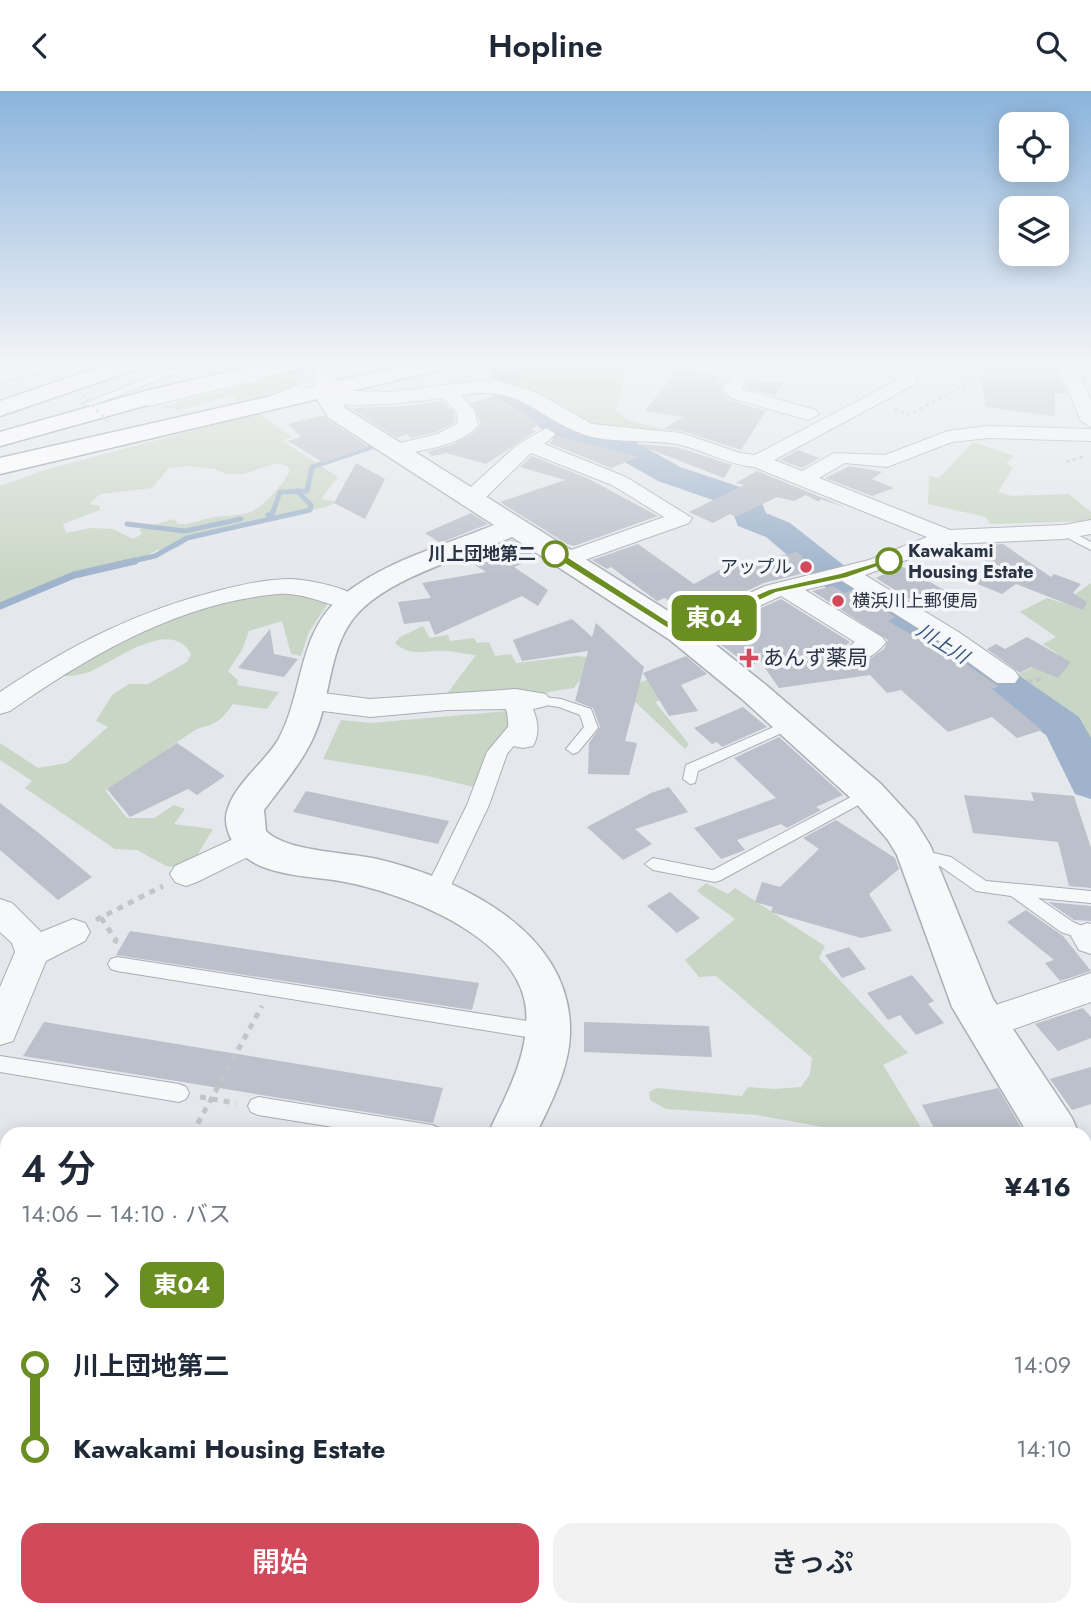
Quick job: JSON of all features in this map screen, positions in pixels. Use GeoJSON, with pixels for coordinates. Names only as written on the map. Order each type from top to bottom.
{"type":"FeatureCollection","features":[{"type":"Feature","properties":{"kind":"highway"},"geometry":{"type":"LineString","coordinates":[[0,467],[124,435]]}},
{"type":"Feature","properties":{"kind":"street"},"geometry":{"type":"LineString","coordinates":[[371,435],[681,633],[868,793],[902,831],[916,855],[974,1007],[1051,1127]]}},
{"type":"Feature","properties":{"kind":"street"},"geometry":{"type":"LineString","coordinates":[[394,450],[450,435]]}},
{"type":"Feature","properties":{"kind":"street"},"geometry":{"type":"LineString","coordinates":[[470,500],[544,435]]}},
{"type":"Feature","properties":{"kind":"street"},"geometry":{"type":"LineString","coordinates":[[645,435],[681,439],[737,459],[758,461],[947,537]]}},
{"type":"Feature","properties":{"kind":"street"},"geometry":{"type":"LineString","coordinates":[[758,461],[807,435]]}},
{"type":"Feature","properties":{"kind":"street"},"geometry":{"type":"LineString","coordinates":[[803,479],[841,457],[887,461],[948,437],[962,435]]}},
{"type":"Feature","properties":{"kind":"street"},"geometry":{"type":"LineString","coordinates":[[531,446],[619,481],[681,518],[565,560]]}},
{"type":"Feature","properties":{"kind":"street"},"geometry":{"type":"LineString","coordinates":[[513,527],[380,584],[352,603],[335,622],[323,645],[296,737],[246,808],[246,834],[273,855],[380,874],[434,895],[491,924],[524,953],[543,983],[550,1020],[534,1091],[516,1127]]}},
{"type":"Feature","properties":{"kind":"street"},"geometry":{"type":"LineString","coordinates":[[681,633],[784,588],[837,577],[947,537],[1064,532],[1091,527]]}},
{"type":"Feature","properties":{"kind":"street"},"geometry":{"type":"LineString","coordinates":[[837,577],[951,638],[1006,677]]}},
{"type":"Feature","properties":{"kind":"street"},"geometry":{"type":"LineString","coordinates":[[0,705],[65,661],[122,628],[163,612],[275,586],[293,586],[352,603]]}},
{"type":"Feature","properties":{"kind":"street"},"geometry":{"type":"LineString","coordinates":[[784,588],[873,642],[847,658]]}},
{"type":"Feature","properties":{"kind":"street"},"geometry":{"type":"LineString","coordinates":[[307,700],[370,708],[525,715]]}},
{"type":"Feature","properties":{"kind":"street"},"geometry":{"type":"LineString","coordinates":[[434,895],[478,805],[497,752],[525,715]]}},
{"type":"Feature","properties":{"kind":"street"},"geometry":{"type":"LineString","coordinates":[[186,874],[253,841]]}},
{"type":"Feature","properties":{"kind":"street"},"geometry":{"type":"LineString","coordinates":[[0,912],[26,936],[32,952]]}},
{"type":"Feature","properties":{"kind":"street"},"geometry":{"type":"LineString","coordinates":[[0,1030],[32,952],[73,932]]}},
{"type":"Feature","properties":{"kind":"street"},"geometry":{"type":"LineString","coordinates":[[985,1024],[1091,987]]}},
{"type":"Feature","properties":{"kind":"lane"},"geometry":{"type":"LineString","coordinates":[[1064,532],[1091,547]]}},
{"type":"Feature","properties":{"kind":"lane"},"geometry":{"type":"LineString","coordinates":[[525,715],[561,703],[586,712],[592,727],[573,749]]}},
{"type":"Feature","properties":{"kind":"lane"},"geometry":{"type":"LineString","coordinates":[[690,779],[691,768],[790,724]]}},
{"type":"Feature","properties":{"kind":"lane"},"geometry":{"type":"LineString","coordinates":[[653,863],[715,876],[868,793]]}},
{"type":"Feature","properties":{"kind":"lane"},"geometry":{"type":"LineString","coordinates":[[916,855],[945,861],[982,887],[1091,897]]}},
{"type":"Feature","properties":{"kind":"lane"},"geometry":{"type":"LineString","coordinates":[[1015,891],[1067,927],[1089,938]]}},
{"type":"Feature","properties":{"kind":"lane"},"geometry":{"type":"LineString","coordinates":[[117,964],[548,1033]]}},
{"type":"Feature","properties":{"kind":"lane"},"geometry":{"type":"LineString","coordinates":[[0,1064],[179,1093]]}},
{"type":"Feature","properties":{"kind":"lane"},"geometry":{"type":"LineString","coordinates":[[258,1106],[388,1127]]}},
{"type":"Feature","properties":{"kind":"path"},"geometry":{"type":"LineString","coordinates":[[1066,462],[1086,456]]}},
{"type":"Feature","properties":{"kind":"path"},"geometry":{"type":"LineString","coordinates":[[73,932],[186,874]]}},
{"type":"Feature","properties":{"kind":"path"},"geometry":{"type":"LineString","coordinates":[[196,1127],[270,988]]}},
{"type":"Feature","properties":{"kind":"path"},"geometry":{"type":"LineString","coordinates":[[179,1093],[258,1106]]}},
{"type":"Feature","properties":{"kind":"green space"},"geometry":{"type":"Polygon","coordinates":[[[175,435],[290,435],[292,437],[283,441],[338,477],[321,499],[338,502],[189,540],[177,548],[157,550],[141,559],[82,572],[0,605],[0,486],[48,469],[175,435]],[[277,463],[243,474],[226,474],[215,469],[189,466],[169,468],[152,488],[100,494],[89,504],[100,506],[100,510],[63,524],[66,533],[91,528],[113,529],[133,539],[142,534],[139,529],[174,519],[178,524],[183,524],[240,515],[254,510],[266,501],[290,471],[287,466],[277,463]]]}},
{"type":"Feature","properties":{"kind":"green space"},"geometry":{"type":"Polygon","coordinates":[[[973,442],[1014,456],[1006,464],[1013,467],[998,492],[1012,496],[1069,494],[1091,512],[1091,521],[990,524],[986,517],[928,504],[929,476],[939,478],[973,442]]]}},
{"type":"Feature","properties":{"kind":"green space"},"geometry":{"type":"Polygon","coordinates":[[[1091,583],[1091,775],[1067,727],[1008,680],[1058,654],[1043,644],[1056,637],[1020,612],[1047,598],[1063,603],[1091,583]]]}},
{"type":"Feature","properties":{"kind":"green space"},"geometry":{"type":"Polygon","coordinates":[[[289,592],[328,603],[309,632],[301,656],[291,654],[282,621],[249,631],[242,650],[228,671],[238,680],[237,685],[279,692],[267,709],[233,704],[215,723],[194,731],[105,790],[127,818],[154,818],[174,805],[185,809],[174,824],[213,829],[189,869],[166,866],[137,850],[115,849],[25,788],[32,781],[0,760],[0,743],[38,768],[67,763],[108,727],[96,721],[112,695],[129,684],[148,684],[187,662],[191,654],[182,643],[156,641],[141,645],[89,672],[52,676],[97,646],[208,604],[289,592]]]}},
{"type":"Feature","properties":{"kind":"green space"},"geometry":{"type":"Polygon","coordinates":[[[423,626],[430,638],[448,635],[450,641],[474,638],[477,643],[489,642],[495,656],[511,654],[516,663],[577,656],[595,658],[635,684],[652,678],[672,696],[655,702],[689,744],[685,749],[613,681],[581,679],[574,688],[517,697],[443,699],[476,655],[446,651],[415,652],[395,643],[400,637],[423,626]]]}},
{"type":"Feature","properties":{"kind":"green space"},"geometry":{"type":"Polygon","coordinates":[[[507,711],[511,724],[478,788],[428,776],[323,759],[341,720],[371,723],[507,711]]]}},
{"type":"Feature","properties":{"kind":"green space"},"geometry":{"type":"Polygon","coordinates":[[[706,883],[728,894],[735,888],[825,946],[819,958],[908,1053],[883,1065],[921,1127],[823,1127],[757,1115],[666,1109],[650,1100],[649,1092],[657,1088],[742,1096],[748,1087],[801,1087],[810,1074],[812,1058],[716,976],[699,977],[685,960],[735,919],[697,891],[706,883]]]}},
{"type":"Feature","properties":{"kind":"building"},"geometry":{"type":"Polygon","coordinates":[[[299,435],[351,435],[369,447],[324,463],[288,441],[301,437],[299,435]]]}},
{"type":"Feature","properties":{"kind":"building"},"geometry":{"type":"Polygon","coordinates":[[[470,435],[530,435],[486,464],[446,453],[432,456],[427,452],[451,445],[470,435]]]}},
{"type":"Feature","properties":{"kind":"building"},"geometry":{"type":"Polygon","coordinates":[[[695,435],[750,435],[741,450],[695,435]]]}},
{"type":"Feature","properties":{"kind":"building"},"geometry":{"type":"Polygon","coordinates":[[[557,436],[639,457],[611,468],[549,443],[557,436]]]}},
{"type":"Feature","properties":{"kind":"building"},"geometry":{"type":"Polygon","coordinates":[[[636,444],[676,447],[732,465],[724,478],[636,444]]]}},
{"type":"Feature","properties":{"kind":"building"},"geometry":{"type":"Polygon","coordinates":[[[798,450],[819,458],[802,468],[780,460],[798,450]]]}},
{"type":"Feature","properties":{"kind":"building"},"geometry":{"type":"Polygon","coordinates":[[[532,456],[587,478],[658,516],[574,546],[567,544],[500,502],[565,480],[520,467],[532,456]]]}},
{"type":"Feature","properties":{"kind":"building"},"geometry":{"type":"Polygon","coordinates":[[[356,463],[385,479],[365,519],[334,503],[356,463]]]}},
{"type":"Feature","properties":{"kind":"building"},"geometry":{"type":"Polygon","coordinates":[[[850,466],[882,472],[872,479],[894,488],[872,496],[825,478],[850,466]]]}},
{"type":"Feature","properties":{"kind":"building"},"geometry":{"type":"Polygon","coordinates":[[[757,471],[845,507],[820,499],[819,502],[806,495],[794,501],[777,497],[736,517],[730,514],[713,523],[689,512],[744,485],[736,483],[757,471]]]}},
{"type":"Feature","properties":{"kind":"building"},"geometry":{"type":"Polygon","coordinates":[[[471,513],[488,524],[440,543],[425,533],[471,513]]]}},
{"type":"Feature","properties":{"kind":"building"},"geometry":{"type":"Polygon","coordinates":[[[512,540],[537,557],[514,567],[548,590],[538,606],[522,596],[435,635],[429,621],[404,624],[398,602],[431,598],[422,583],[486,572],[464,558],[512,540]]]}},
{"type":"Feature","properties":{"kind":"building"},"geometry":{"type":"Polygon","coordinates":[[[638,544],[694,584],[719,570],[797,552],[816,570],[764,583],[723,602],[724,595],[685,612],[665,598],[657,601],[611,567],[607,569],[592,560],[638,544]]]}},
{"type":"Feature","properties":{"kind":"building"},"geometry":{"type":"Polygon","coordinates":[[[1003,544],[1051,577],[1054,574],[1081,584],[1073,593],[1087,602],[1083,610],[1016,584],[1002,594],[975,583],[998,566],[949,547],[1003,544]]]}},
{"type":"Feature","properties":{"kind":"building"},"geometry":{"type":"Polygon","coordinates":[[[901,566],[946,591],[919,605],[876,578],[901,566]]]}},
{"type":"Feature","properties":{"kind":"building"},"geometry":{"type":"Polygon","coordinates":[[[833,586],[845,593],[852,590],[895,617],[888,621],[960,663],[963,662],[998,686],[992,689],[1042,730],[1017,738],[992,717],[948,732],[901,690],[887,693],[870,675],[779,688],[760,661],[750,666],[717,642],[719,627],[781,599],[850,642],[832,656],[836,665],[851,667],[865,662],[884,649],[888,640],[812,591],[833,586]]]}},
{"type":"Feature","properties":{"kind":"building"},"geometry":{"type":"Polygon","coordinates":[[[572,619],[592,637],[596,623],[644,667],[625,741],[637,743],[629,775],[588,774],[589,743],[600,727],[593,708],[575,701],[588,651],[522,661],[513,640],[572,619]]]}},
{"type":"Feature","properties":{"kind":"building"},"geometry":{"type":"Polygon","coordinates":[[[270,629],[274,654],[298,659],[284,677],[238,668],[270,629]]]}},
{"type":"Feature","properties":{"kind":"building"},"geometry":{"type":"Polygon","coordinates":[[[1027,637],[1071,662],[1058,678],[1031,667],[1020,673],[987,649],[996,644],[1005,649],[1027,637]]]}},
{"type":"Feature","properties":{"kind":"building"},"geometry":{"type":"Polygon","coordinates":[[[686,656],[707,674],[681,685],[698,711],[669,716],[643,673],[686,656]]]}},
{"type":"Feature","properties":{"kind":"building"},"geometry":{"type":"Polygon","coordinates":[[[743,707],[767,727],[722,747],[717,742],[712,744],[694,728],[743,707]]]}},
{"type":"Feature","properties":{"kind":"building"},"geometry":{"type":"Polygon","coordinates":[[[779,737],[843,795],[816,807],[821,810],[787,828],[781,824],[737,840],[745,850],[721,859],[694,828],[776,798],[734,758],[779,737]]]}},
{"type":"Feature","properties":{"kind":"building"},"geometry":{"type":"Polygon","coordinates":[[[177,743],[225,776],[197,795],[188,789],[130,817],[107,789],[177,743]]]}},
{"type":"Feature","properties":{"kind":"building"},"geometry":{"type":"Polygon","coordinates":[[[669,787],[688,812],[635,829],[652,844],[623,860],[587,827],[651,793],[669,787]]]}},
{"type":"Feature","properties":{"kind":"building"},"geometry":{"type":"Polygon","coordinates":[[[306,791],[449,821],[438,844],[293,812],[306,791]]]}},
{"type":"Feature","properties":{"kind":"building"},"geometry":{"type":"Polygon","coordinates":[[[1031,792],[1074,796],[1091,848],[1091,888],[1069,886],[1058,842],[973,833],[964,795],[1034,801],[1031,792]]]}},
{"type":"Feature","properties":{"kind":"building"},"geometry":{"type":"Polygon","coordinates":[[[0,803],[92,877],[58,900],[0,850],[0,803]]]}},
{"type":"Feature","properties":{"kind":"building"},"geometry":{"type":"Polygon","coordinates":[[[836,820],[895,858],[899,869],[869,894],[892,931],[861,938],[771,912],[773,907],[755,902],[762,882],[780,887],[819,849],[803,838],[836,820]]]}},
{"type":"Feature","properties":{"kind":"building"},"geometry":{"type":"Polygon","coordinates":[[[670,892],[700,918],[677,933],[647,906],[670,892]]]}},
{"type":"Feature","properties":{"kind":"building"},"geometry":{"type":"Polygon","coordinates":[[[1048,902],[1091,906],[1091,921],[1074,920],[1048,902]]]}},
{"type":"Feature","properties":{"kind":"building"},"geometry":{"type":"Polygon","coordinates":[[[1026,910],[1063,936],[1091,971],[1060,981],[1045,963],[1054,960],[1007,922],[1026,910]]]}},
{"type":"Feature","properties":{"kind":"building"},"geometry":{"type":"Polygon","coordinates":[[[130,931],[479,983],[472,1010],[116,955],[130,931]]]}},
{"type":"Feature","properties":{"kind":"building"},"geometry":{"type":"Polygon","coordinates":[[[849,947],[866,969],[842,978],[825,955],[849,947]]]}},
{"type":"Feature","properties":{"kind":"building"},"geometry":{"type":"Polygon","coordinates":[[[912,975],[934,1001],[928,1004],[944,1023],[916,1035],[900,1015],[888,1020],[867,993],[912,975]]]}},
{"type":"Feature","properties":{"kind":"building"},"geometry":{"type":"Polygon","coordinates":[[[1083,1008],[1091,1017],[1091,1038],[1058,1051],[1035,1024],[1083,1008]]]}},
{"type":"Feature","properties":{"kind":"building"},"geometry":{"type":"Polygon","coordinates":[[[44,1022],[443,1088],[433,1123],[23,1056],[44,1022]]]}},
{"type":"Feature","properties":{"kind":"building"},"geometry":{"type":"Polygon","coordinates":[[[584,1022],[709,1026],[712,1057],[584,1052],[584,1022]]]}},
{"type":"Feature","properties":{"kind":"building"},"geometry":{"type":"Polygon","coordinates":[[[1091,1067],[1091,1104],[1072,1110],[1050,1079],[1091,1067]]]}},
{"type":"Feature","properties":{"kind":"building"},"geometry":{"type":"Polygon","coordinates":[[[998,1088],[1021,1127],[933,1127],[922,1105],[998,1088]]]}},
{"type":"Feature","properties":{"kind":"waterway","name":"川上川"},"geometry":{"type":"LineString","coordinates":[[576,435],[618,445],[669,474],[746,500],[750,519],[778,530],[843,583],[942,640],[1064,727],[1091,783]]}},
{"type":"Feature","properties":{"kind":"waterway"},"geometry":{"type":"LineString","coordinates":[[297,491],[307,491],[312,467],[372,447]]}},
{"type":"Feature","properties":{"kind":"waterway"},"geometry":{"type":"LineString","coordinates":[[128,562],[155,556],[187,538],[310,510],[311,505],[297,491]]}},
{"type":"Feature","properties":{"kind":"waterway"},"geometry":{"type":"LineString","coordinates":[[268,515],[272,515],[280,492],[297,491]]}},
{"type":"Feature","properties":{"kind":"waterway"},"geometry":{"type":"LineString","coordinates":[[127,524],[185,531],[241,519]]}},
{"type":"Feature","properties":{"kind":"waterway"},"geometry":{"type":"LineString","coordinates":[[0,606],[74,575],[135,561]]}},
{"type":"Feature","properties":{"kind":"bus line","name":"東04"},"geometry":{"type":"LineString","coordinates":[[555,554],[681,633],[773,591],[843,576],[889,561]]}},
{"type":"Feature","properties":{"kind":"place","name":"川上団地第二"},"geometry":{"type":"Point","coordinates":[555,554]}},
{"type":"Feature","properties":{"kind":"place","name":"Kawakami Housing Estate"},"geometry":{"type":"Point","coordinates":[889,561]}},
{"type":"Feature","properties":{"kind":"place","name":"アップル"},"geometry":{"type":"Point","coordinates":[806,567]}},
{"type":"Feature","properties":{"kind":"place","name":"横浜川上郵便局"},"geometry":{"type":"Point","coordinates":[838,601]}},
{"type":"Feature","properties":{"kind":"place","name":"あんず薬局"},"geometry":{"type":"Point","coordinates":[749,658]}}]}
